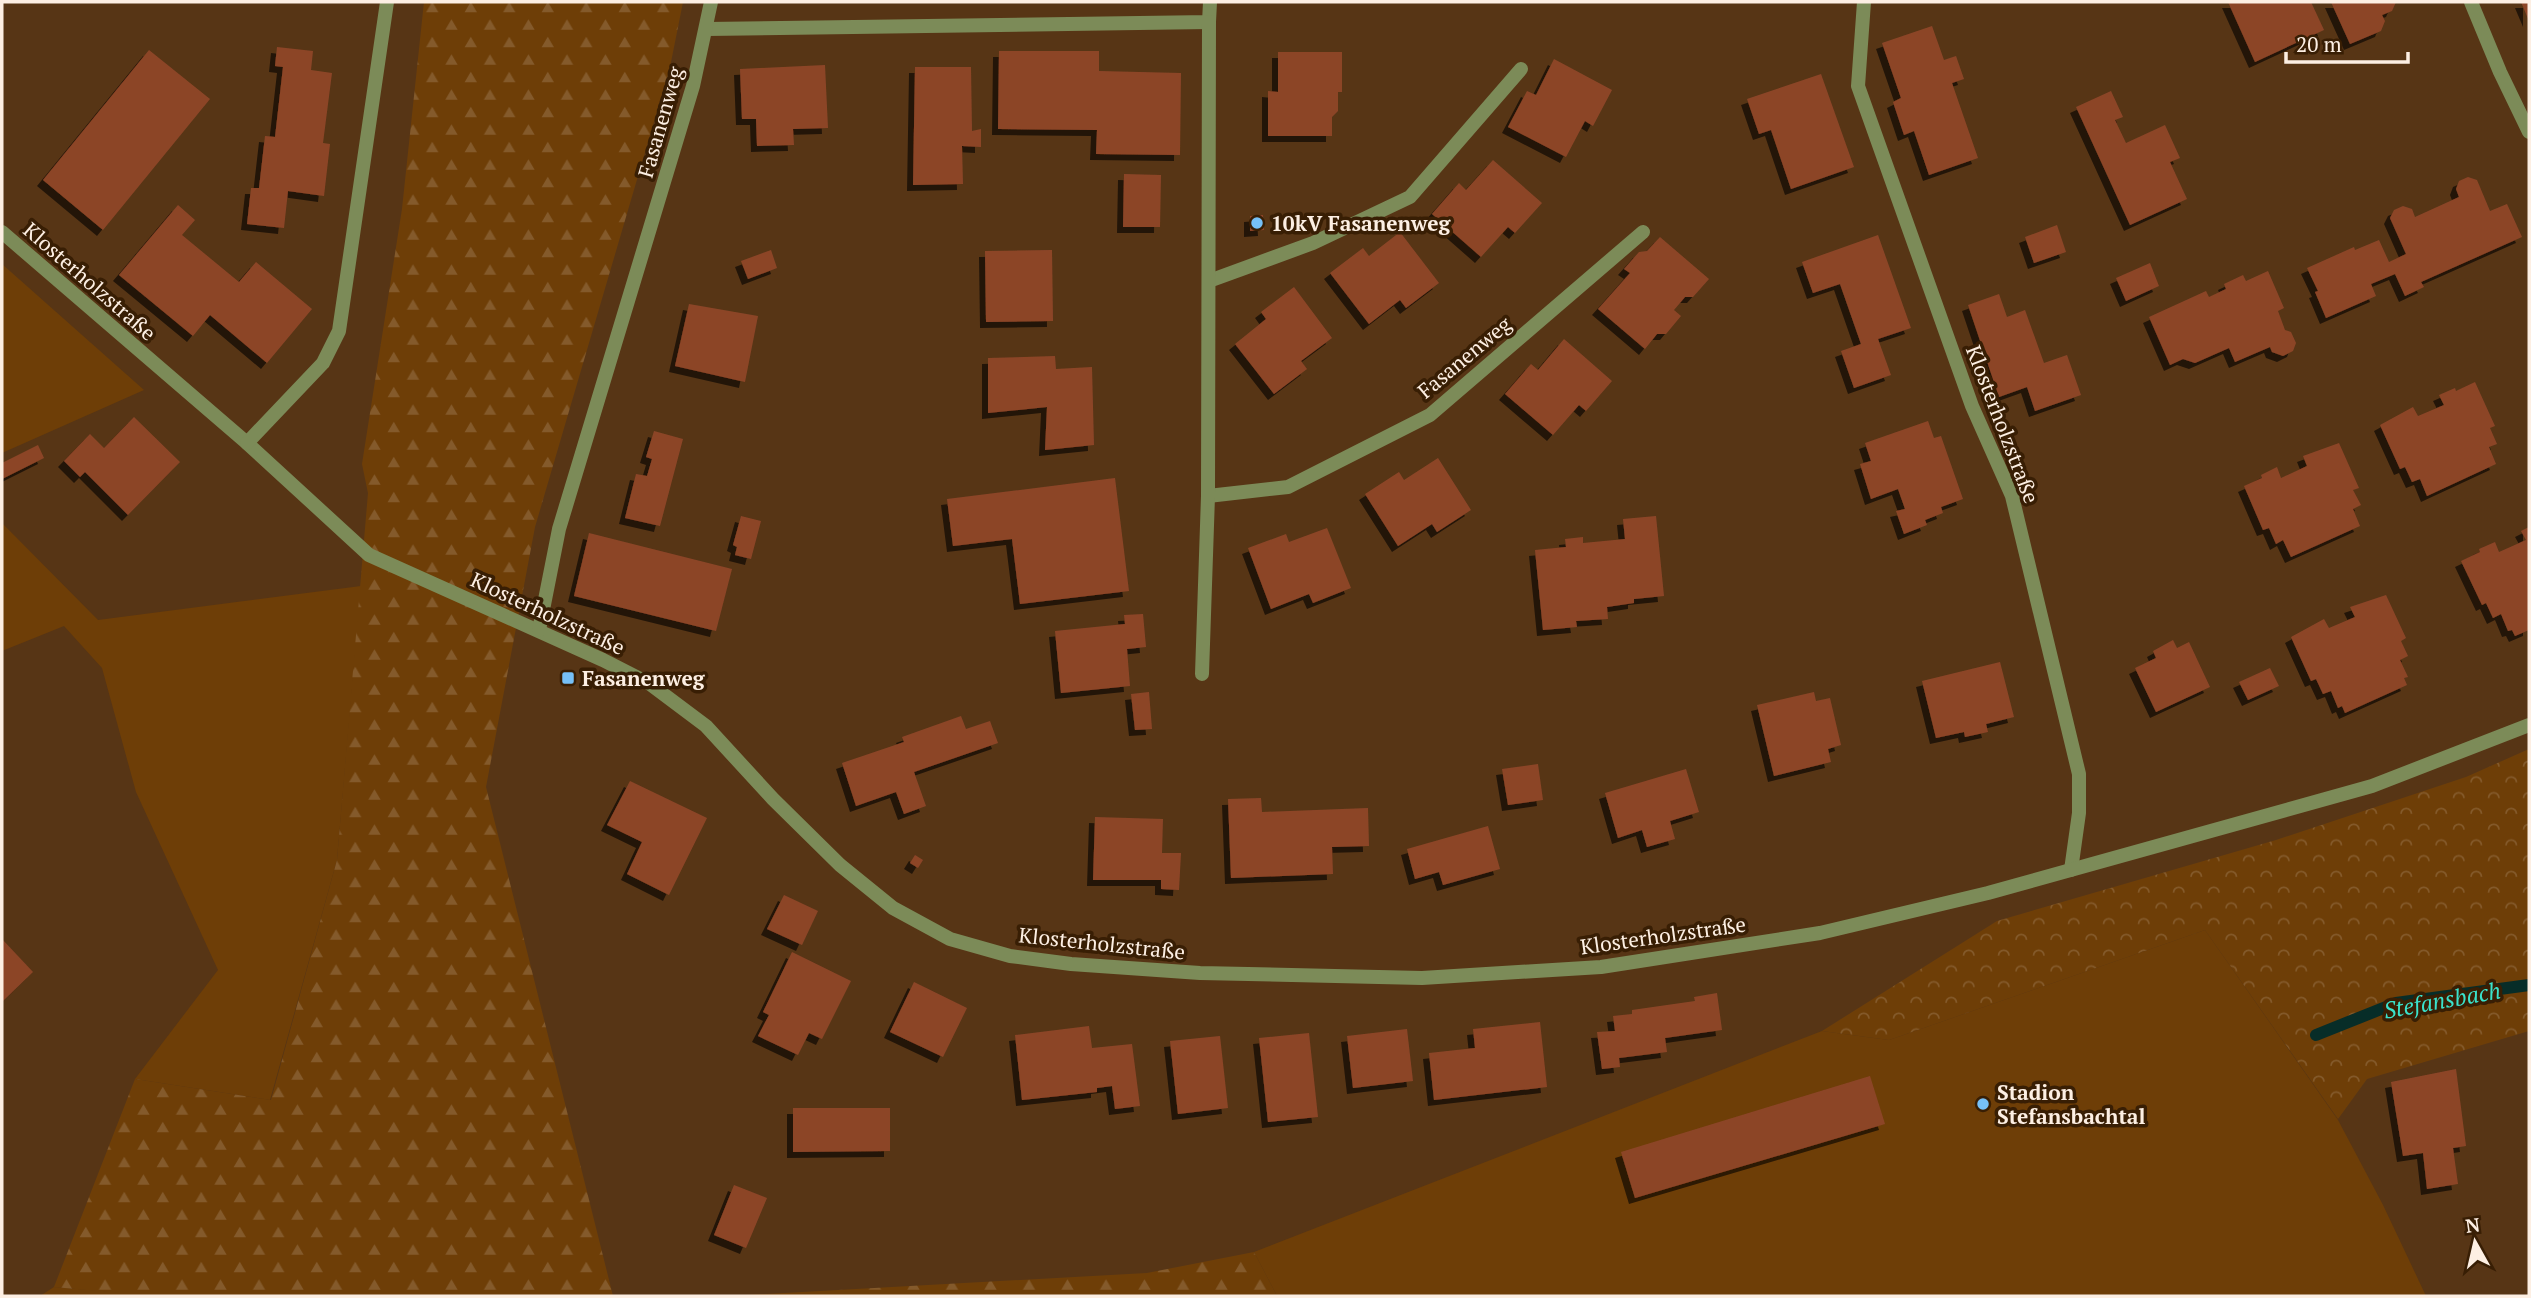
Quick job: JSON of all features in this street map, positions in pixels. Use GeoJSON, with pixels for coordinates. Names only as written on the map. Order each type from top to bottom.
{"type":"FeatureCollection","features":[{"type":"Feature","properties":{"kind":"street"},"geometry":{"type":"LineString","coordinates":[[247,443],[323,363],[339,331],[387,2]]}},
{"type":"Feature","properties":{"kind":"street","name":"Fasanenweg"},"geometry":{"type":"LineString","coordinates":[[539,631],[559,529],[693,86],[711,2]]}},
{"type":"Feature","properties":{"kind":"street"},"geometry":{"type":"LineString","coordinates":[[1202,674],[1208,496],[1210,2]]}},
{"type":"Feature","properties":{"kind":"street","name":"Klosterholzstraße"},"geometry":{"type":"LineString","coordinates":[[1864,2],[1858,86],[1972,406],[2012,496],[2079,774],[2079,813],[2071,870]]}},
{"type":"Feature","properties":{"kind":"street"},"geometry":{"type":"LineString","coordinates":[[2471,2],[2529,132]]}},
{"type":"Feature","properties":{"kind":"street"},"geometry":{"type":"LineString","coordinates":[[707,29],[1209,22]]}},
{"type":"Feature","properties":{"kind":"street"},"geometry":{"type":"LineString","coordinates":[[1209,282],[1313,243],[1410,197],[1521,69]]}},
{"type":"Feature","properties":{"kind":"street","name":"Klosterholzstraße"},"geometry":{"type":"LineString","coordinates":[[2,232],[247,443],[369,555],[650,684],[706,726],[773,799],[840,865],[893,908],[950,939],[1010,956],[1071,964],[1200,973],[1394,978],[1601,967],[1820,933],[1987,893],[2372,786],[2529,725]]}},
{"type":"Feature","properties":{"kind":"street","name":"Fasanenweg"},"geometry":{"type":"LineString","coordinates":[[1208,496],[1288,486],[1430,415],[1643,232]]}},
{"type":"Feature","properties":{"kind":"green space"},"geometry":{"type":"Polygon","coordinates":[[[424,2],[683,2],[670,67],[535,527],[486,787],[613,1296],[151,1296],[54,1287],[135,1079],[271,1100],[337,860],[368,493],[362,464],[402,209],[424,2]]]}},
{"type":"Feature","properties":{"kind":"green space"},"geometry":{"type":"Polygon","coordinates":[[[2,264],[144,390],[2,453],[2,264]]]}},
{"type":"Feature","properties":{"kind":"green space"},"geometry":{"type":"Polygon","coordinates":[[[2,523],[98,620],[361,586],[337,860],[270,1100],[135,1079],[218,970],[136,792],[102,668],[64,626],[2,651],[2,523]]]}},
{"type":"Feature","properties":{"kind":"green space"},"geometry":{"type":"Polygon","coordinates":[[[2529,749],[2529,1031],[2367,1079],[2338,1119],[2205,930],[1889,1040],[1822,1031],[1997,921],[2276,840],[2466,777],[2529,749]]]}},
{"type":"Feature","properties":{"kind":"green space","name":"Stadion Stefansbachtal"},"geometry":{"type":"Polygon","coordinates":[[[2205,930],[2338,1120],[2383,1205],[2426,1296],[1277,1296],[1254,1252],[1822,1031],[1889,1040],[2205,930]]]}},
{"type":"Feature","properties":{"kind":"green space"},"geometry":{"type":"Polygon","coordinates":[[[1254,1252],[1277,1296],[728,1296],[1147,1273],[1254,1252]]]}},
{"type":"Feature","properties":{"kind":"green space"},"geometry":{"type":"Polygon","coordinates":[[[54,1287],[151,1295],[40,1296],[54,1287]]]}},
{"type":"Feature","properties":{"kind":"building"},"geometry":{"type":"Polygon","coordinates":[[[2228,2],[2311,2],[2324,30],[2255,62],[2228,2]]]}},
{"type":"Feature","properties":{"kind":"building"},"geometry":{"type":"Polygon","coordinates":[[[2331,2],[2396,2],[2392,11],[2382,15],[2385,21],[2381,31],[2350,44],[2331,2]]]}},
{"type":"Feature","properties":{"kind":"building"},"geometry":{"type":"Polygon","coordinates":[[[2521,2],[2529,2],[2529,21],[2521,2]]]}},
{"type":"Feature","properties":{"kind":"building"},"geometry":{"type":"Polygon","coordinates":[[[1932,26],[1944,60],[1956,56],[1964,79],[1952,83],[1978,158],[1929,175],[1914,131],[1904,135],[1893,102],[1901,98],[1882,43],[1932,26]]]}},
{"type":"Feature","properties":{"kind":"building"},"geometry":{"type":"Polygon","coordinates":[[[277,47],[313,51],[311,70],[332,73],[323,143],[330,144],[324,196],[288,191],[284,228],[247,224],[251,188],[259,188],[265,136],[275,137],[283,67],[275,66],[277,47]]]}},
{"type":"Feature","properties":{"kind":"building"},"geometry":{"type":"Polygon","coordinates":[[[149,50],[210,99],[103,230],[43,180],[149,50]]]}},
{"type":"Feature","properties":{"kind":"building"},"geometry":{"type":"Polygon","coordinates":[[[999,51],[1099,51],[1099,71],[1181,73],[1180,155],[1096,154],[1097,130],[998,129],[999,51]]]}},
{"type":"Feature","properties":{"kind":"building"},"geometry":{"type":"Polygon","coordinates":[[[1278,52],[1342,52],[1342,92],[1338,92],[1338,111],[1332,117],[1332,136],[1268,136],[1268,91],[1278,92],[1278,52]]]}},
{"type":"Feature","properties":{"kind":"building"},"geometry":{"type":"Polygon","coordinates":[[[1554,59],[1612,90],[1593,126],[1585,121],[1566,157],[1508,127],[1527,91],[1536,95],[1554,59]]]}},
{"type":"Feature","properties":{"kind":"building"},"geometry":{"type":"Polygon","coordinates":[[[825,65],[828,128],[793,129],[794,145],[757,146],[756,119],[742,119],[740,69],[825,65]]]}},
{"type":"Feature","properties":{"kind":"building"},"geometry":{"type":"Polygon","coordinates":[[[915,67],[971,67],[972,131],[981,129],[981,147],[962,146],[963,184],[913,185],[915,67]]]}},
{"type":"Feature","properties":{"kind":"building"},"geometry":{"type":"Polygon","coordinates":[[[1821,74],[1854,167],[1791,189],[1771,130],[1759,134],[1747,99],[1821,74]]]}},
{"type":"Feature","properties":{"kind":"building"},"geometry":{"type":"Polygon","coordinates":[[[2111,91],[2123,117],[2115,120],[2126,143],[2165,125],[2180,158],[2170,162],[2187,199],[2130,225],[2076,107],[2111,91]]]}},
{"type":"Feature","properties":{"kind":"building"},"geometry":{"type":"Polygon","coordinates":[[[1493,160],[1542,203],[1515,233],[1508,227],[1481,257],[1432,214],[1459,183],[1466,190],[1493,160]]]}},
{"type":"Feature","properties":{"kind":"building"},"geometry":{"type":"Polygon","coordinates":[[[1124,174],[1161,175],[1160,227],[1123,227],[1124,174]]]}},
{"type":"Feature","properties":{"kind":"building"},"geometry":{"type":"Polygon","coordinates":[[[2468,177],[2477,180],[2490,211],[2507,204],[2522,237],[2421,282],[2424,287],[2405,296],[2395,274],[2371,284],[2376,296],[2326,318],[2315,292],[2318,291],[2307,268],[2354,247],[2355,250],[2379,240],[2389,262],[2406,254],[2390,218],[2394,210],[2403,206],[2412,209],[2415,217],[2459,197],[2456,189],[2459,181],[2468,177]]]}},
{"type":"Feature","properties":{"kind":"building"},"geometry":{"type":"Polygon","coordinates":[[[178,205],[195,220],[182,235],[239,282],[256,262],[312,309],[267,363],[210,315],[193,336],[119,275],[178,205]]]}},
{"type":"Feature","properties":{"kind":"building","name":"10kV Fasanenweg"},"geometry":{"type":"Polygon","coordinates":[[[1263,215],[1264,230],[1250,231],[1250,216],[1263,215]]]}},
{"type":"Feature","properties":{"kind":"building"},"geometry":{"type":"Polygon","coordinates":[[[2057,225],[2066,252],[2034,263],[2025,237],[2057,225]]]}},
{"type":"Feature","properties":{"kind":"building"},"geometry":{"type":"Polygon","coordinates":[[[1400,232],[1439,283],[1406,308],[1400,300],[1369,324],[1330,273],[1363,248],[1369,256],[1400,232]]]}},
{"type":"Feature","properties":{"kind":"building"},"geometry":{"type":"Polygon","coordinates":[[[1878,235],[1911,328],[1878,339],[1891,375],[1854,388],[1841,351],[1861,344],[1840,284],[1813,293],[1802,262],[1878,235]]]}},
{"type":"Feature","properties":{"kind":"building"},"geometry":{"type":"Polygon","coordinates":[[[1660,237],[1709,279],[1693,297],[1685,297],[1674,310],[1681,316],[1666,334],[1657,334],[1645,349],[1598,309],[1630,273],[1624,269],[1639,252],[1647,251],[1660,237]]]}},
{"type":"Feature","properties":{"kind":"building"},"geometry":{"type":"Polygon","coordinates":[[[771,250],[777,268],[748,279],[741,261],[771,250]]]}},
{"type":"Feature","properties":{"kind":"building"},"geometry":{"type":"Polygon","coordinates":[[[1052,250],[1053,321],[986,322],[985,251],[1052,250]]]}},
{"type":"Feature","properties":{"kind":"building"},"geometry":{"type":"Polygon","coordinates":[[[2150,263],[2159,286],[2126,301],[2116,278],[2150,263]]]}},
{"type":"Feature","properties":{"kind":"building"},"geometry":{"type":"Polygon","coordinates":[[[2268,271],[2284,308],[2278,311],[2285,330],[2291,332],[2296,343],[2293,351],[2283,356],[2272,352],[2270,347],[2235,362],[2229,348],[2195,363],[2183,359],[2170,365],[2149,317],[2206,291],[2209,297],[2226,289],[2224,284],[2243,275],[2246,281],[2268,271]]]}},
{"type":"Feature","properties":{"kind":"building"},"geometry":{"type":"Polygon","coordinates":[[[1294,287],[1332,338],[1301,361],[1307,369],[1274,394],[1235,344],[1266,319],[1261,312],[1294,287]]]}},
{"type":"Feature","properties":{"kind":"building"},"geometry":{"type":"Polygon","coordinates":[[[1999,294],[2007,317],[2025,310],[2044,363],[2067,355],[2081,395],[2035,411],[2027,387],[1999,397],[1968,305],[1999,294]]]}},
{"type":"Feature","properties":{"kind":"building"},"geometry":{"type":"Polygon","coordinates":[[[689,304],[758,316],[745,382],[675,366],[689,304]]]}},
{"type":"Feature","properties":{"kind":"building"},"geometry":{"type":"Polygon","coordinates":[[[1564,339],[1612,381],[1586,411],[1579,405],[1553,435],[1505,394],[1531,364],[1538,370],[1564,339]]]}},
{"type":"Feature","properties":{"kind":"building"},"geometry":{"type":"Polygon","coordinates":[[[1055,356],[1056,369],[1092,367],[1094,445],[1045,450],[1047,407],[988,413],[988,358],[1055,356]]]}},
{"type":"Feature","properties":{"kind":"building"},"geometry":{"type":"Polygon","coordinates":[[[2475,382],[2495,426],[2490,428],[2497,444],[2489,447],[2496,464],[2427,496],[2420,479],[2412,482],[2405,467],[2400,469],[2380,425],[2413,407],[2418,416],[2444,405],[2439,395],[2475,382]]]}},
{"type":"Feature","properties":{"kind":"building"},"geometry":{"type":"Polygon","coordinates":[[[134,417],[180,462],[128,515],[85,472],[80,477],[64,461],[90,434],[104,448],[134,417]]]}},
{"type":"Feature","properties":{"kind":"building"},"geometry":{"type":"Polygon","coordinates":[[[1928,421],[1934,438],[1941,436],[1963,499],[1941,507],[1943,513],[1925,520],[1927,525],[1904,534],[1896,511],[1905,509],[1898,489],[1871,499],[1860,464],[1871,461],[1865,443],[1928,421]]]}},
{"type":"Feature","properties":{"kind":"building"},"geometry":{"type":"Polygon","coordinates":[[[654,431],[683,439],[660,526],[625,518],[636,474],[647,476],[652,459],[646,457],[654,431]]]}},
{"type":"Feature","properties":{"kind":"building"},"geometry":{"type":"Polygon","coordinates":[[[2339,443],[2359,488],[2353,490],[2361,505],[2353,509],[2360,526],[2291,557],[2283,540],[2276,544],[2269,528],[2263,530],[2244,486],[2277,467],[2281,478],[2307,466],[2303,456],[2339,443]]]}},
{"type":"Feature","properties":{"kind":"building"},"geometry":{"type":"Polygon","coordinates":[[[38,445],[44,458],[2,479],[2,463],[38,445]]]}},
{"type":"Feature","properties":{"kind":"building"},"geometry":{"type":"Polygon","coordinates":[[[1438,458],[1471,510],[1437,532],[1432,524],[1398,546],[1365,494],[1399,472],[1404,480],[1438,458]]]}},
{"type":"Feature","properties":{"kind":"building"},"geometry":{"type":"Polygon","coordinates":[[[1115,478],[1129,591],[1020,604],[1012,539],[953,546],[947,499],[1115,478]]]}},
{"type":"Feature","properties":{"kind":"building"},"geometry":{"type":"Polygon","coordinates":[[[741,516],[761,521],[751,559],[735,555],[737,547],[733,545],[741,516]]]}},
{"type":"Feature","properties":{"kind":"building"},"geometry":{"type":"Polygon","coordinates":[[[1656,516],[1664,596],[1634,599],[1634,603],[1607,607],[1608,619],[1576,621],[1577,627],[1543,630],[1535,550],[1566,547],[1565,539],[1583,537],[1583,543],[1625,539],[1623,519],[1656,516]]]}},
{"type":"Feature","properties":{"kind":"building"},"geometry":{"type":"Polygon","coordinates":[[[2529,527],[2529,630],[2515,636],[2512,630],[2508,631],[2501,614],[2493,618],[2486,603],[2482,605],[2461,561],[2495,542],[2499,552],[2526,540],[2521,531],[2529,527]]]}},
{"type":"Feature","properties":{"kind":"building"},"geometry":{"type":"Polygon","coordinates":[[[1327,528],[1351,588],[1313,603],[1309,594],[1271,609],[1248,548],[1286,534],[1289,542],[1327,528]]]}},
{"type":"Feature","properties":{"kind":"building"},"geometry":{"type":"Polygon","coordinates":[[[589,533],[732,569],[716,631],[574,596],[589,533]]]}},
{"type":"Feature","properties":{"kind":"building"},"geometry":{"type":"Polygon","coordinates":[[[2386,595],[2406,638],[2401,641],[2408,656],[2400,660],[2408,677],[2404,678],[2407,685],[2345,713],[2342,706],[2338,708],[2331,691],[2323,694],[2316,679],[2311,681],[2291,637],[2324,619],[2329,628],[2355,617],[2350,607],[2386,595]]]}},
{"type":"Feature","properties":{"kind":"building"},"geometry":{"type":"Polygon","coordinates":[[[1143,614],[1146,647],[1127,649],[1130,686],[1061,693],[1055,631],[1125,624],[1124,615],[1143,614]]]}},
{"type":"Feature","properties":{"kind":"building"},"geometry":{"type":"Polygon","coordinates":[[[2173,640],[2177,648],[2189,642],[2210,687],[2156,712],[2135,668],[2156,658],[2153,651],[2173,640]]]}},
{"type":"Feature","properties":{"kind":"building"},"geometry":{"type":"Polygon","coordinates":[[[2000,662],[2014,717],[1986,724],[1988,732],[1965,737],[1964,732],[1936,738],[1922,681],[2000,662]]]}},
{"type":"Feature","properties":{"kind":"building"},"geometry":{"type":"Polygon","coordinates":[[[2270,668],[2279,686],[2248,700],[2239,682],[2270,668]]]}},
{"type":"Feature","properties":{"kind":"building"},"geometry":{"type":"Polygon","coordinates":[[[1149,692],[1152,729],[1135,730],[1131,694],[1149,692]]]}},
{"type":"Feature","properties":{"kind":"building"},"geometry":{"type":"Polygon","coordinates":[[[1814,692],[1816,701],[1830,698],[1841,745],[1828,749],[1831,762],[1774,776],[1757,705],[1814,692]]]}},
{"type":"Feature","properties":{"kind":"building"},"geometry":{"type":"Polygon","coordinates":[[[961,716],[966,729],[990,721],[998,743],[914,772],[926,806],[904,814],[896,792],[856,806],[842,763],[904,742],[902,737],[961,716]]]}},
{"type":"Feature","properties":{"kind":"building"},"geometry":{"type":"Polygon","coordinates":[[[1538,764],[1543,800],[1508,805],[1502,769],[1538,764]]]}},
{"type":"Feature","properties":{"kind":"building"},"geometry":{"type":"Polygon","coordinates":[[[1686,769],[1699,812],[1670,821],[1675,839],[1647,847],[1642,830],[1618,838],[1605,793],[1686,769]]]}},
{"type":"Feature","properties":{"kind":"building"},"geometry":{"type":"Polygon","coordinates":[[[630,781],[707,818],[669,895],[627,874],[642,842],[607,825],[630,781]]]}},
{"type":"Feature","properties":{"kind":"building"},"geometry":{"type":"Polygon","coordinates":[[[1261,798],[1262,812],[1368,808],[1369,846],[1332,847],[1333,874],[1231,878],[1228,799],[1261,798]]]}},
{"type":"Feature","properties":{"kind":"building"},"geometry":{"type":"Polygon","coordinates":[[[1095,817],[1163,819],[1162,853],[1181,853],[1179,890],[1161,889],[1161,880],[1093,880],[1095,817]]]}},
{"type":"Feature","properties":{"kind":"building"},"geometry":{"type":"Polygon","coordinates":[[[1488,826],[1500,869],[1443,885],[1439,872],[1415,879],[1407,849],[1488,826]]]}},
{"type":"Feature","properties":{"kind":"building"},"geometry":{"type":"Polygon","coordinates":[[[915,855],[923,860],[918,868],[910,863],[915,855]]]}},
{"type":"Feature","properties":{"kind":"building"},"geometry":{"type":"Polygon","coordinates":[[[784,895],[818,911],[802,945],[767,929],[784,895]]]}},
{"type":"Feature","properties":{"kind":"building"},"geometry":{"type":"Polygon","coordinates":[[[2,939],[33,972],[2,1002],[2,939]]]}},
{"type":"Feature","properties":{"kind":"building"},"geometry":{"type":"Polygon","coordinates":[[[792,952],[851,981],[822,1039],[809,1033],[798,1055],[758,1036],[769,1015],[763,1012],[792,952]]]}},
{"type":"Feature","properties":{"kind":"building"},"geometry":{"type":"Polygon","coordinates":[[[914,982],[967,1008],[943,1057],[890,1032],[914,982]]]}},
{"type":"Feature","properties":{"kind":"building"},"geometry":{"type":"Polygon","coordinates":[[[1717,993],[1722,1030],[1665,1038],[1667,1052],[1619,1058],[1620,1067],[1602,1069],[1597,1032],[1615,1031],[1613,1016],[1632,1014],[1632,1010],[1695,1001],[1694,997],[1717,993]]]}},
{"type":"Feature","properties":{"kind":"building"},"geometry":{"type":"Polygon","coordinates":[[[1540,1022],[1547,1087],[1434,1100],[1429,1053],[1475,1048],[1473,1029],[1540,1022]]]}},
{"type":"Feature","properties":{"kind":"building"},"geometry":{"type":"Polygon","coordinates":[[[1089,1026],[1092,1048],[1132,1044],[1140,1106],[1115,1109],[1112,1086],[1097,1088],[1097,1092],[1022,1100],[1015,1035],[1089,1026]]]}},
{"type":"Feature","properties":{"kind":"building"},"geometry":{"type":"Polygon","coordinates":[[[1407,1029],[1413,1081],[1353,1088],[1347,1036],[1407,1029]]]}},
{"type":"Feature","properties":{"kind":"building"},"geometry":{"type":"Polygon","coordinates":[[[1309,1033],[1318,1117],[1268,1122],[1259,1038],[1309,1033]]]}},
{"type":"Feature","properties":{"kind":"building"},"geometry":{"type":"Polygon","coordinates":[[[1220,1036],[1228,1108],[1178,1114],[1170,1041],[1220,1036]]]}},
{"type":"Feature","properties":{"kind":"building"},"geometry":{"type":"Polygon","coordinates":[[[2456,1069],[2466,1146],[2453,1148],[2458,1184],[2427,1189],[2423,1153],[2403,1156],[2391,1082],[2456,1069]]]}},
{"type":"Feature","properties":{"kind":"building"},"geometry":{"type":"Polygon","coordinates":[[[1870,1076],[1885,1124],[1635,1198],[1621,1152],[1870,1076]]]}},
{"type":"Feature","properties":{"kind":"building"},"geometry":{"type":"Polygon","coordinates":[[[793,1108],[890,1108],[890,1151],[793,1152],[793,1108]]]}},
{"type":"Feature","properties":{"kind":"building"},"geometry":{"type":"Polygon","coordinates":[[[734,1185],[767,1198],[746,1248],[714,1235],[734,1185]]]}},
{"type":"Feature","properties":{"kind":"waterway","name":"Stefansbach"},"geometry":{"type":"LineString","coordinates":[[2316,1035],[2396,1003],[2529,985]]}},
{"type":"Feature","properties":{"kind":"place","name":"10kV Fasanenweg"},"geometry":{"type":"Point","coordinates":[1257,223]}},
{"type":"Feature","properties":{"kind":"place","name":"Fasanenweg"},"geometry":{"type":"Point","coordinates":[568,678]}},
{"type":"Feature","properties":{"kind":"place","name":"Stadion Stefansbachtal"},"geometry":{"type":"Point","coordinates":[1983,1104]}}]}
